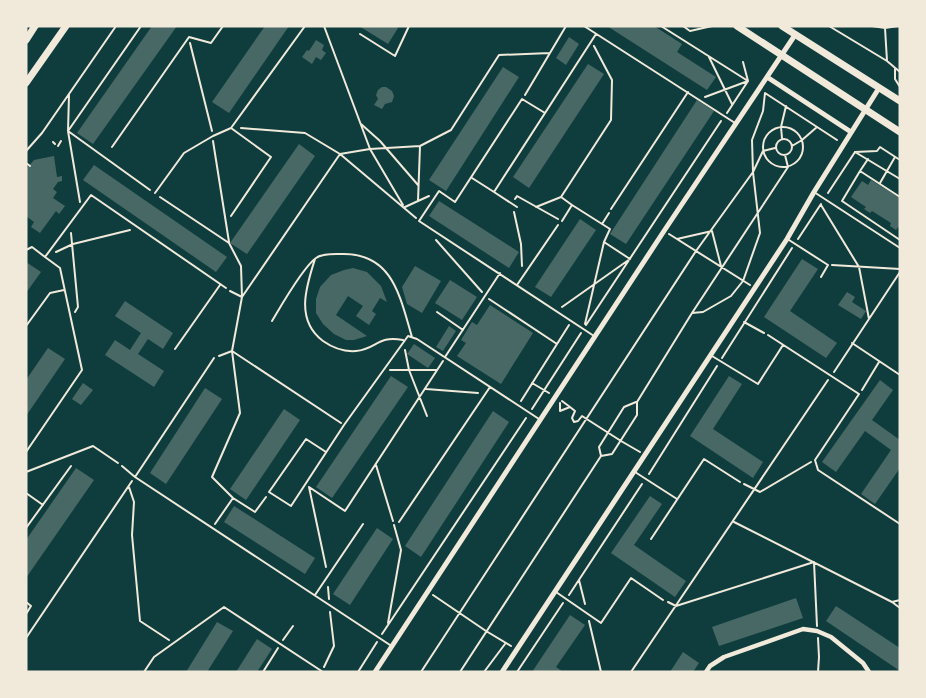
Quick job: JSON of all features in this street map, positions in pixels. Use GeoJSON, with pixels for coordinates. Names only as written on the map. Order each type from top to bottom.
{"type":"FeatureCollection","features":[{"type":"Feature","properties":{"kind":"main road"},"geometry":{"type":"LineString","coordinates":[[26,40],[35,26]]}},
{"type":"Feature","properties":{"kind":"main road"},"geometry":{"type":"LineString","coordinates":[[26,83],[66,26]]}},
{"type":"Feature","properties":{"kind":"main road"},"geometry":{"type":"LineString","coordinates":[[737,26],[900,132]]}},
{"type":"Feature","properties":{"kind":"main road"},"geometry":{"type":"LineString","coordinates":[[782,26],[900,102]]}},
{"type":"Feature","properties":{"kind":"street"},"geometry":{"type":"LineString","coordinates":[[375,672],[735,123],[795,35]]}},
{"type":"Feature","properties":{"kind":"street"},"geometry":{"type":"LineString","coordinates":[[767,77],[852,132]]}},
{"type":"Feature","properties":{"kind":"street"},"geometry":{"type":"LineString","coordinates":[[502,672],[787,239],[879,88]]}},
{"type":"Feature","properties":{"kind":"street"},"geometry":{"type":"LineString","coordinates":[[706,672],[710,666],[724,657],[803,629],[818,631],[831,637],[862,663],[869,672]]}},
{"type":"Feature","properties":{"kind":"lane"},"geometry":{"type":"LineString","coordinates":[[112,147],[189,37],[211,43],[223,26]]}},
{"type":"Feature","properties":{"kind":"lane"},"geometry":{"type":"LineString","coordinates":[[156,193],[184,153],[231,128],[305,26]]}},
{"type":"Feature","properties":{"kind":"lane"},"geometry":{"type":"LineString","coordinates":[[360,34],[395,56],[409,26]]}},
{"type":"Feature","properties":{"kind":"lane"},"geometry":{"type":"LineString","coordinates":[[584,26],[735,123]]}},
{"type":"Feature","properties":{"kind":"lane"},"geometry":{"type":"LineString","coordinates":[[682,26],[690,31],[712,26]]}},
{"type":"Feature","properties":{"kind":"lane"},"geometry":{"type":"LineString","coordinates":[[494,192],[596,34]]}},
{"type":"Feature","properties":{"kind":"lane"},"geometry":{"type":"LineString","coordinates":[[611,209],[688,92]]}},
{"type":"Feature","properties":{"kind":"lane"},"geometry":{"type":"LineString","coordinates":[[545,113],[522,99],[455,202],[439,191],[419,221],[596,337]]}},
{"type":"Feature","properties":{"kind":"lane"},"geometry":{"type":"LineString","coordinates":[[231,128],[271,157],[231,216]]}},
{"type":"Feature","properties":{"kind":"lane"},"geometry":{"type":"LineString","coordinates":[[471,177],[517,207]]}},
{"type":"Feature","properties":{"kind":"lane"},"geometry":{"type":"LineString","coordinates":[[814,192],[900,248]]}},
{"type":"Feature","properties":{"kind":"lane"},"geometry":{"type":"LineString","coordinates":[[45,257],[91,195],[226,288]]}},
{"type":"Feature","properties":{"kind":"lane"},"geometry":{"type":"LineString","coordinates":[[517,285],[558,225]]}},
{"type":"Feature","properties":{"kind":"lane"},"geometry":{"type":"LineString","coordinates":[[787,239],[828,265],[821,276]]}},
{"type":"Feature","properties":{"kind":"lane"},"geometry":{"type":"LineString","coordinates":[[26,250],[32,247],[60,268],[82,370],[26,452]]}},
{"type":"Feature","properties":{"kind":"lane"},"geometry":{"type":"LineString","coordinates":[[272,321],[303,273],[316,257],[328,254],[360,256],[373,261],[386,271],[395,285],[412,337]]}},
{"type":"Feature","properties":{"kind":"lane"},"geometry":{"type":"LineString","coordinates":[[316,257],[306,289],[305,308],[309,325],[315,335],[329,346],[345,351],[358,351],[390,337],[404,340]]}},
{"type":"Feature","properties":{"kind":"lane"},"geometry":{"type":"LineString","coordinates":[[445,357],[500,273]]}},
{"type":"Feature","properties":{"kind":"lane"},"geometry":{"type":"LineString","coordinates":[[175,349],[220,285]]}},
{"type":"Feature","properties":{"kind":"lane"},"geometry":{"type":"LineString","coordinates":[[26,326],[50,293],[65,290]]}},
{"type":"Feature","properties":{"kind":"lane"},"geometry":{"type":"LineString","coordinates":[[437,312],[464,330]]}},
{"type":"Feature","properties":{"kind":"lane"},"geometry":{"type":"LineString","coordinates":[[768,335],[859,394],[815,460],[818,470],[900,524]]}},
{"type":"Feature","properties":{"kind":"lane"},"geometry":{"type":"LineString","coordinates":[[326,452],[306,439],[269,492],[290,506],[408,336],[445,357],[541,420]]}},
{"type":"Feature","properties":{"kind":"lane"},"geometry":{"type":"LineString","coordinates":[[710,355],[758,384],[783,345]]}},
{"type":"Feature","properties":{"kind":"lane"},"geometry":{"type":"LineString","coordinates":[[135,477],[214,358]]}},
{"type":"Feature","properties":{"kind":"lane"},"geometry":{"type":"LineString","coordinates":[[399,522],[490,386]]}},
{"type":"Feature","properties":{"kind":"lane"},"geometry":{"type":"LineString","coordinates":[[651,539],[704,460],[740,482]]}},
{"type":"Feature","properties":{"kind":"lane"},"geometry":{"type":"LineString","coordinates":[[26,528],[71,466]]}},
{"type":"Feature","properties":{"kind":"lane"},"geometry":{"type":"LineString","coordinates":[[122,466],[135,477],[392,646]]}},
{"type":"Feature","properties":{"kind":"lane"},"geometry":{"type":"LineString","coordinates":[[634,471],[677,500]]}},
{"type":"Feature","properties":{"kind":"lane"},"geometry":{"type":"LineString","coordinates":[[26,493],[43,505]]}},
{"type":"Feature","properties":{"kind":"lane"},"geometry":{"type":"LineString","coordinates":[[315,595],[362,524]]}},
{"type":"Feature","properties":{"kind":"lane"},"geometry":{"type":"LineString","coordinates":[[555,592],[601,623],[631,578],[663,600]]}},
{"type":"Feature","properties":{"kind":"lane"},"geometry":{"type":"LineString","coordinates":[[26,602],[31,606],[26,614]]}},
{"type":"Feature","properties":{"kind":"lane"},"geometry":{"type":"LineString","coordinates":[[144,672],[154,657],[224,608],[323,672]]}},
{"type":"Feature","properties":{"kind":"path"},"geometry":{"type":"LineString","coordinates":[[26,151],[47,125],[116,26]]}},
{"type":"Feature","properties":{"kind":"path"},"geometry":{"type":"LineString","coordinates":[[81,209],[68,131],[141,26]]}},
{"type":"Feature","properties":{"kind":"path"},"geometry":{"type":"LineString","coordinates":[[324,26],[370,149],[405,207]]}},
{"type":"Feature","properties":{"kind":"path"},"geometry":{"type":"LineString","coordinates":[[522,99],[566,26]]}},
{"type":"Feature","properties":{"kind":"path"},"geometry":{"type":"LineString","coordinates":[[662,26],[748,82]]}},
{"type":"Feature","properties":{"kind":"path"},"geometry":{"type":"LineString","coordinates":[[829,26],[887,61],[900,72]]}},
{"type":"Feature","properties":{"kind":"path"},"geometry":{"type":"LineString","coordinates":[[872,26],[885,28],[898,26]]}},
{"type":"Feature","properties":{"kind":"path"},"geometry":{"type":"LineString","coordinates":[[885,28],[887,61]]}},
{"type":"Feature","properties":{"kind":"path"},"geometry":{"type":"LineString","coordinates":[[536,207],[561,197],[611,120],[612,80],[592,41]]}},
{"type":"Feature","properties":{"kind":"path"},"geometry":{"type":"LineString","coordinates":[[226,288],[242,297],[340,154],[370,149],[420,146],[451,130],[499,56],[550,53]]}},
{"type":"Feature","properties":{"kind":"path"},"geometry":{"type":"LineString","coordinates":[[709,57],[732,104]]}},
{"type":"Feature","properties":{"kind":"path"},"geometry":{"type":"LineString","coordinates":[[743,62],[748,82]]}},
{"type":"Feature","properties":{"kind":"path"},"geometry":{"type":"LineString","coordinates":[[895,69],[895,79],[900,86]]}},
{"type":"Feature","properties":{"kind":"path"},"geometry":{"type":"LineString","coordinates":[[699,99],[748,82]]}},
{"type":"Feature","properties":{"kind":"path"},"geometry":{"type":"LineString","coordinates":[[358,672],[748,82]]}},
{"type":"Feature","properties":{"kind":"path"},"geometry":{"type":"LineString","coordinates":[[692,313],[703,312],[731,296],[744,281],[760,233],[753,172],[752,140],[763,111],[765,93],[839,141]]}},
{"type":"Feature","properties":{"kind":"path"},"geometry":{"type":"LineString","coordinates":[[782,139],[781,127],[786,106]]}},
{"type":"Feature","properties":{"kind":"path"},"geometry":{"type":"LineString","coordinates":[[360,123],[418,185]]}},
{"type":"Feature","properties":{"kind":"path"},"geometry":{"type":"LineString","coordinates":[[420,672],[696,251],[753,172],[769,132],[781,127],[794,130],[802,140],[803,151],[801,156],[798,161],[788,167],[692,313],[637,402],[637,415],[621,442],[612,454],[601,456]]}},
{"type":"Feature","properties":{"kind":"path"},"geometry":{"type":"LineString","coordinates":[[775,148],[779,154],[785,155],[791,151],[792,146],[817,127]]}},
{"type":"Feature","properties":{"kind":"path"},"geometry":{"type":"LineString","coordinates":[[231,128],[305,133],[340,154],[405,207],[419,221]]}},
{"type":"Feature","properties":{"kind":"path"},"geometry":{"type":"LineString","coordinates":[[775,148],[776,143],[782,139],[788,139],[792,146]]}},
{"type":"Feature","properties":{"kind":"path"},"geometry":{"type":"LineString","coordinates":[[55,144],[61,140]]}},
{"type":"Feature","properties":{"kind":"path"},"geometry":{"type":"LineString","coordinates":[[405,207],[418,201],[420,146]]}},
{"type":"Feature","properties":{"kind":"path"},"geometry":{"type":"LineString","coordinates":[[855,152],[877,151],[880,147],[900,160]]}},
{"type":"Feature","properties":{"kind":"path"},"geometry":{"type":"LineString","coordinates":[[763,151],[775,148]]}},
{"type":"Feature","properties":{"kind":"path"},"geometry":{"type":"LineString","coordinates":[[763,151],[775,166],[788,167]]}},
{"type":"Feature","properties":{"kind":"path"},"geometry":{"type":"LineString","coordinates":[[855,152],[900,179]]}},
{"type":"Feature","properties":{"kind":"path"},"geometry":{"type":"LineString","coordinates":[[517,672],[658,461],[744,322],[855,152]]}},
{"type":"Feature","properties":{"kind":"path"},"geometry":{"type":"LineString","coordinates":[[785,155],[788,167]]}},
{"type":"Feature","properties":{"kind":"path"},"geometry":{"type":"LineString","coordinates":[[880,184],[895,157]]}},
{"type":"Feature","properties":{"kind":"path"},"geometry":{"type":"LineString","coordinates":[[868,159],[842,201],[900,240]]}},
{"type":"Feature","properties":{"kind":"path"},"geometry":{"type":"LineString","coordinates":[[26,163],[30,166]]}},
{"type":"Feature","properties":{"kind":"path"},"geometry":{"type":"LineString","coordinates":[[860,171],[900,197]]}},
{"type":"Feature","properties":{"kind":"path"},"geometry":{"type":"LineString","coordinates":[[523,276],[521,244],[512,203],[517,196],[562,221],[572,205]]}},
{"type":"Feature","properties":{"kind":"path"},"geometry":{"type":"LineString","coordinates":[[561,197],[610,229],[604,242],[584,329]]}},
{"type":"Feature","properties":{"kind":"path"},"geometry":{"type":"LineString","coordinates":[[820,204],[859,267],[868,319]]}},
{"type":"Feature","properties":{"kind":"path"},"geometry":{"type":"LineString","coordinates":[[602,224],[611,209]]}},
{"type":"Feature","properties":{"kind":"path"},"geometry":{"type":"LineString","coordinates":[[864,216],[867,211]]}},
{"type":"Feature","properties":{"kind":"path"},"geometry":{"type":"LineString","coordinates":[[69,226],[73,244],[78,307],[70,321]]}},
{"type":"Feature","properties":{"kind":"path"},"geometry":{"type":"LineString","coordinates":[[45,257],[73,244],[137,228]]}},
{"type":"Feature","properties":{"kind":"path"},"geometry":{"type":"LineString","coordinates":[[891,233],[893,228]]}},
{"type":"Feature","properties":{"kind":"path"},"geometry":{"type":"LineString","coordinates":[[677,239],[712,231]]}},
{"type":"Feature","properties":{"kind":"path"},"geometry":{"type":"LineString","coordinates":[[712,231],[721,267]]}},
{"type":"Feature","properties":{"kind":"path"},"geometry":{"type":"LineString","coordinates":[[667,233],[754,288]]}},
{"type":"Feature","properties":{"kind":"path"},"geometry":{"type":"LineString","coordinates":[[431,234],[486,296],[557,344]]}},
{"type":"Feature","properties":{"kind":"path"},"geometry":{"type":"LineString","coordinates":[[604,242],[630,259]]}},
{"type":"Feature","properties":{"kind":"path"},"geometry":{"type":"LineString","coordinates":[[557,311],[630,259]]}},
{"type":"Feature","properties":{"kind":"path"},"geometry":{"type":"LineString","coordinates":[[631,672],[831,376],[900,270],[828,265]]}},
{"type":"Feature","properties":{"kind":"path"},"geometry":{"type":"LineString","coordinates":[[518,405],[572,321]]}},
{"type":"Feature","properties":{"kind":"path"},"geometry":{"type":"LineString","coordinates":[[744,322],[768,335]]}},
{"type":"Feature","properties":{"kind":"path"},"geometry":{"type":"LineString","coordinates":[[404,340],[409,370],[427,416]]}},
{"type":"Feature","properties":{"kind":"path"},"geometry":{"type":"LineString","coordinates":[[852,343],[900,375]]}},
{"type":"Feature","properties":{"kind":"path"},"geometry":{"type":"LineString","coordinates":[[214,358],[232,351],[240,413],[212,477],[233,498],[255,512],[269,492]]}},
{"type":"Feature","properties":{"kind":"path"},"geometry":{"type":"LineString","coordinates":[[323,672],[334,646],[328,576],[309,487],[345,511],[445,357]]}},
{"type":"Feature","properties":{"kind":"path"},"geometry":{"type":"LineString","coordinates":[[859,394],[880,361]]}},
{"type":"Feature","properties":{"kind":"path"},"geometry":{"type":"LineString","coordinates":[[388,370],[437,370]]}},
{"type":"Feature","properties":{"kind":"path"},"geometry":{"type":"LineString","coordinates":[[532,383],[555,397]]}},
{"type":"Feature","properties":{"kind":"path"},"geometry":{"type":"LineString","coordinates":[[425,389],[478,393],[488,390]]}},
{"type":"Feature","properties":{"kind":"path"},"geometry":{"type":"LineString","coordinates":[[570,407],[558,410],[561,400],[575,410],[572,418],[574,422],[578,421],[582,416],[621,442],[658,461]]}},
{"type":"Feature","properties":{"kind":"path"},"geometry":{"type":"LineString","coordinates":[[460,672],[601,456],[599,447],[624,407],[637,402]]}},
{"type":"Feature","properties":{"kind":"path"},"geometry":{"type":"LineString","coordinates":[[26,472],[93,446],[122,466]]}},
{"type":"Feature","properties":{"kind":"path"},"geometry":{"type":"LineString","coordinates":[[740,482],[760,492],[815,460]]}},
{"type":"Feature","properties":{"kind":"path"},"geometry":{"type":"LineString","coordinates":[[376,464],[400,550],[387,626]]}},
{"type":"Feature","properties":{"kind":"path"},"geometry":{"type":"LineString","coordinates":[[26,638],[135,477]]}},
{"type":"Feature","properties":{"kind":"path"},"geometry":{"type":"LineString","coordinates":[[129,486],[134,502],[132,535],[140,621],[174,643]]}},
{"type":"Feature","properties":{"kind":"path"},"geometry":{"type":"LineString","coordinates":[[212,528],[233,498]]}},
{"type":"Feature","properties":{"kind":"path"},"geometry":{"type":"LineString","coordinates":[[733,521],[892,602],[900,608]]}},
{"type":"Feature","properties":{"kind":"path"},"geometry":{"type":"LineString","coordinates":[[663,600],[676,606],[814,562]]}},
{"type":"Feature","properties":{"kind":"path"},"geometry":{"type":"LineString","coordinates":[[814,562],[817,612]]}},
{"type":"Feature","properties":{"kind":"path"},"geometry":{"type":"LineString","coordinates":[[579,580],[601,672]]}},
{"type":"Feature","properties":{"kind":"path"},"geometry":{"type":"LineString","coordinates":[[433,595],[486,632],[527,657]]}},
{"type":"Feature","properties":{"kind":"path"},"geometry":{"type":"LineString","coordinates":[[892,602],[900,600]]}},
{"type":"Feature","properties":{"kind":"path"},"geometry":{"type":"LineString","coordinates":[[287,635],[293,626]]}},
{"type":"Feature","properties":{"kind":"path"},"geometry":{"type":"LineString","coordinates":[[484,672],[506,643]]}},
{"type":"Feature","properties":{"kind":"path"},"geometry":{"type":"LineString","coordinates":[[263,672],[280,644]]}},
{"type":"Feature","properties":{"kind":"path"},"geometry":{"type":"LineString","coordinates":[[818,672],[819,657]]}},
{"type":"Feature","properties":{"kind":"building"},"geometry":{"type":"Polygon","coordinates":[[[152,26],[177,26],[93,144],[77,133],[152,26]]]}},
{"type":"Feature","properties":{"kind":"building"},"geometry":{"type":"Polygon","coordinates":[[[265,26],[289,26],[229,113],[212,102],[265,26]]]}},
{"type":"Feature","properties":{"kind":"building"},"geometry":{"type":"Polygon","coordinates":[[[359,26],[395,26],[398,28],[388,44],[359,26]]]}},
{"type":"Feature","properties":{"kind":"building"},"geometry":{"type":"Polygon","coordinates":[[[607,26],[654,26],[682,44],[677,52],[716,77],[707,90],[607,26]]]}},
{"type":"Feature","properties":{"kind":"building"},"geometry":{"type":"Polygon","coordinates":[[[569,37],[579,44],[566,65],[556,58],[569,37]]]}},
{"type":"Feature","properties":{"kind":"building"},"geometry":{"type":"Polygon","coordinates":[[[316,40],[324,45],[322,50],[326,53],[321,60],[316,57],[312,64],[302,57],[307,50],[309,51],[316,40]]]}},
{"type":"Feature","properties":{"kind":"building"},"geometry":{"type":"Polygon","coordinates":[[[588,64],[604,74],[529,188],[513,177],[588,64]]]}},
{"type":"Feature","properties":{"kind":"building"},"geometry":{"type":"Polygon","coordinates":[[[503,67],[519,77],[446,191],[429,180],[503,67]]]}},
{"type":"Feature","properties":{"kind":"building"},"geometry":{"type":"Polygon","coordinates":[[[382,87],[392,91],[394,96],[392,102],[385,104],[382,109],[374,105],[378,99],[376,95],[378,90],[382,87]]]}},
{"type":"Feature","properties":{"kind":"building"},"geometry":{"type":"Polygon","coordinates":[[[697,100],[714,111],[626,244],[610,234],[697,100]]]}},
{"type":"Feature","properties":{"kind":"building"},"geometry":{"type":"Polygon","coordinates":[[[299,144],[315,156],[247,254],[230,243],[299,144]]]}},
{"type":"Feature","properties":{"kind":"building"},"geometry":{"type":"Polygon","coordinates":[[[54,156],[57,177],[62,176],[62,181],[58,182],[53,189],[57,192],[53,198],[65,206],[59,214],[56,211],[40,233],[31,227],[34,222],[26,216],[26,169],[34,160],[54,156]]]}},
{"type":"Feature","properties":{"kind":"building"},"geometry":{"type":"Polygon","coordinates":[[[94,165],[227,257],[216,272],[83,180],[94,165]]]}},
{"type":"Feature","properties":{"kind":"building"},"geometry":{"type":"Polygon","coordinates":[[[871,180],[900,198],[900,229],[898,227],[896,230],[890,226],[891,223],[872,211],[870,213],[864,209],[866,207],[851,197],[862,181],[868,185],[871,180]]]}},
{"type":"Feature","properties":{"kind":"building"},"geometry":{"type":"Polygon","coordinates":[[[439,201],[519,252],[509,268],[429,216],[439,201]]]}},
{"type":"Feature","properties":{"kind":"building"},"geometry":{"type":"Polygon","coordinates":[[[580,219],[596,230],[551,297],[535,287],[580,219]]]}},
{"type":"Feature","properties":{"kind":"building"},"geometry":{"type":"Polygon","coordinates":[[[802,259],[818,269],[790,311],[837,343],[826,358],[764,317],[802,259]]]}},
{"type":"Feature","properties":{"kind":"building"},"geometry":{"type":"Polygon","coordinates":[[[26,262],[41,272],[26,293],[26,262]]]}},
{"type":"Feature","properties":{"kind":"building"},"geometry":{"type":"Polygon","coordinates":[[[415,266],[441,281],[422,313],[407,304],[402,287],[415,266]]]}},
{"type":"Feature","properties":{"kind":"building"},"geometry":{"type":"Polygon","coordinates":[[[353,268],[367,272],[381,286],[387,302],[380,298],[372,311],[376,314],[369,325],[356,316],[363,306],[348,296],[336,315],[367,336],[346,340],[334,334],[323,324],[316,313],[316,299],[320,287],[331,275],[353,268]]]}},
{"type":"Feature","properties":{"kind":"building"},"geometry":{"type":"Polygon","coordinates":[[[450,280],[477,297],[462,320],[435,303],[450,280]]]}},
{"type":"Feature","properties":{"kind":"building"},"geometry":{"type":"Polygon","coordinates":[[[847,292],[855,297],[852,302],[866,311],[861,319],[838,305],[847,292]]]}},
{"type":"Feature","properties":{"kind":"building"},"geometry":{"type":"Polygon","coordinates":[[[125,301],[173,333],[163,349],[148,339],[138,354],[164,371],[154,387],[105,355],[115,340],[130,350],[141,333],[115,316],[125,301]]]}},
{"type":"Feature","properties":{"kind":"building"},"geometry":{"type":"Polygon","coordinates":[[[490,305],[533,333],[501,384],[457,356],[466,343],[461,340],[472,322],[477,325],[490,305]]]}},
{"type":"Feature","properties":{"kind":"building"},"geometry":{"type":"Polygon","coordinates":[[[449,326],[456,331],[443,351],[436,347],[449,326]]]}},
{"type":"Feature","properties":{"kind":"building"},"geometry":{"type":"Polygon","coordinates":[[[414,344],[435,358],[428,368],[407,354],[414,344]]]}},
{"type":"Feature","properties":{"kind":"building"},"geometry":{"type":"Polygon","coordinates":[[[48,348],[65,359],[26,416],[26,380],[48,348]]]}},
{"type":"Feature","properties":{"kind":"building"},"geometry":{"type":"Polygon","coordinates":[[[391,376],[408,387],[332,498],[316,487],[391,376]]]}},
{"type":"Feature","properties":{"kind":"building"},"geometry":{"type":"Polygon","coordinates":[[[729,376],[742,384],[713,429],[763,462],[753,478],[690,436],[729,376]]]}},
{"type":"Feature","properties":{"kind":"building"},"geometry":{"type":"Polygon","coordinates":[[[880,380],[893,390],[872,420],[900,440],[900,468],[875,504],[861,494],[891,450],[865,431],[836,472],[822,462],[880,380]]]}},
{"type":"Feature","properties":{"kind":"building"},"geometry":{"type":"Polygon","coordinates":[[[83,383],[93,390],[81,405],[72,399],[83,383]]]}},
{"type":"Feature","properties":{"kind":"building"},"geometry":{"type":"Polygon","coordinates":[[[205,388],[222,399],[166,484],[150,473],[205,388]]]}},
{"type":"Feature","properties":{"kind":"building"},"geometry":{"type":"Polygon","coordinates":[[[284,409],[300,420],[246,500],[230,489],[284,409]]]}},
{"type":"Feature","properties":{"kind":"building"},"geometry":{"type":"Polygon","coordinates":[[[493,411],[509,422],[421,557],[405,546],[493,411]]]}},
{"type":"Feature","properties":{"kind":"building"},"geometry":{"type":"Polygon","coordinates":[[[76,468],[94,480],[26,578],[26,540],[76,468]]]}},
{"type":"Feature","properties":{"kind":"building"},"geometry":{"type":"Polygon","coordinates":[[[650,496],[662,504],[634,545],[686,581],[675,597],[611,553],[650,496]]]}},
{"type":"Feature","properties":{"kind":"building"},"geometry":{"type":"Polygon","coordinates":[[[234,506],[315,558],[305,574],[224,522],[234,506]]]}},
{"type":"Feature","properties":{"kind":"building"},"geometry":{"type":"Polygon","coordinates":[[[377,528],[393,539],[350,605],[333,594],[377,528]]]}},
{"type":"Feature","properties":{"kind":"building"},"geometry":{"type":"Polygon","coordinates":[[[796,598],[803,618],[719,646],[712,627],[796,598]]]}},
{"type":"Feature","properties":{"kind":"building"},"geometry":{"type":"Polygon","coordinates":[[[836,606],[900,648],[900,671],[826,621],[836,606]]]}},
{"type":"Feature","properties":{"kind":"building"},"geometry":{"type":"Polygon","coordinates":[[[570,615],[585,625],[556,667],[563,672],[532,672],[570,615]]]}},
{"type":"Feature","properties":{"kind":"building"},"geometry":{"type":"Polygon","coordinates":[[[217,622],[233,631],[207,672],[186,672],[217,622]]]}},
{"type":"Feature","properties":{"kind":"building"},"geometry":{"type":"Polygon","coordinates":[[[257,639],[272,649],[257,672],[236,672],[257,639]]]}},
{"type":"Feature","properties":{"kind":"building"},"geometry":{"type":"Polygon","coordinates":[[[683,652],[699,663],[693,672],[670,672],[683,652]]]}}]}
